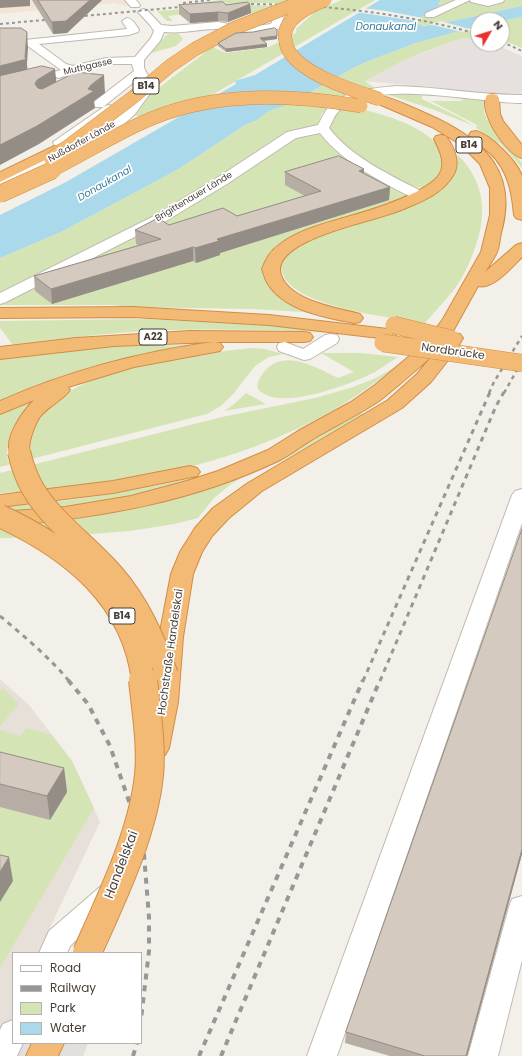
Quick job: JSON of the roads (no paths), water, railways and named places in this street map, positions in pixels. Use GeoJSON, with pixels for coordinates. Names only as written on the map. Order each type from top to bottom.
{"type":"FeatureCollection","features":[{"type":"Feature","properties":{"kind":"highway","name":"B14"},"geometry":{"type":"LineString","coordinates":[[0,186],[50,159],[133,97],[166,68],[194,50],[216,37],[260,17],[306,0]]}},
{"type":"Feature","properties":{"kind":"highway","name":"B14"},"geometry":{"type":"LineString","coordinates":[[325,0],[304,10],[290,23],[286,29],[284,38],[291,55],[298,62],[319,75],[427,118],[448,130],[485,160],[496,178],[500,198],[497,225],[492,235],[488,253],[489,262],[482,282]]}},
{"type":"Feature","properties":{"kind":"highway"},"geometry":{"type":"LineString","coordinates":[[0,194],[49,172],[134,127],[166,113],[222,101],[267,98],[314,99],[361,106],[395,115],[423,127],[442,139],[468,160],[476,170],[481,182]]}},
{"type":"Feature","properties":{"kind":"highway"},"geometry":{"type":"LineString","coordinates":[[492,98],[491,110],[499,125],[522,154]]}},
{"type":"Feature","properties":{"kind":"highway"},"geometry":{"type":"LineString","coordinates":[[379,99],[428,113],[476,135],[500,154],[513,171],[518,185],[522,215]]}},
{"type":"Feature","properties":{"kind":"highway"},"geometry":{"type":"LineString","coordinates":[[0,178],[79,138]]}},
{"type":"Feature","properties":{"kind":"highway"},"geometry":{"type":"LineString","coordinates":[[388,334],[307,304],[289,295],[273,278],[271,270],[272,263],[289,245],[314,233],[390,208],[420,196],[438,184],[448,170],[449,158],[442,139]]}},
{"type":"Feature","properties":{"kind":"highway"},"geometry":{"type":"LineString","coordinates":[[485,196],[487,227],[492,235]]}},
{"type":"Feature","properties":{"kind":"highway"},"geometry":{"type":"LineString","coordinates":[[482,282],[500,269],[522,248]]}},
{"type":"Feature","properties":{"kind":"highway"},"geometry":{"type":"LineString","coordinates":[[0,519],[34,518],[84,511],[178,490],[223,476],[280,452],[302,437],[364,402],[385,387],[431,347],[452,318],[488,253]]}},
{"type":"Feature","properties":{"kind":"highway","name":"Hochstraße Handelskai"},"geometry":{"type":"LineString","coordinates":[[149,774],[158,740],[165,702],[177,598],[182,574],[191,552],[203,533],[221,513],[255,487],[395,404],[424,378],[450,346],[482,282]]}},
{"type":"Feature","properties":{"kind":"highway","name":"A22"},"geometry":{"type":"LineString","coordinates":[[8,313],[133,312],[247,318],[388,334]]}},
{"type":"Feature","properties":{"kind":"highway","name":"A22"},"geometry":{"type":"LineString","coordinates":[[0,353],[73,343],[154,337],[260,335],[331,339],[388,334]]}},
{"type":"Feature","properties":{"kind":"highway","name":"Nordbrücke"},"geometry":{"type":"LineString","coordinates":[[388,334],[472,344],[522,352]]}},
{"type":"Feature","properties":{"kind":"highway","name":"Nordbrücke"},"geometry":{"type":"LineString","coordinates":[[388,334],[425,348],[522,363]]}},
{"type":"Feature","properties":{"kind":"highway"},"geometry":{"type":"LineString","coordinates":[[0,408],[34,393],[124,363],[171,354],[306,337]]}},
{"type":"Feature","properties":{"kind":"highway"},"geometry":{"type":"LineString","coordinates":[[90,374],[56,392],[36,410],[24,426],[19,440],[21,467],[34,492],[61,523],[113,574],[130,596],[143,616],[155,642],[167,675]]}},
{"type":"Feature","properties":{"kind":"highway"},"geometry":{"type":"LineString","coordinates":[[0,501],[113,487],[165,478],[244,458],[302,437]]}},
{"type":"Feature","properties":{"kind":"highway","name":"B14"},"geometry":{"type":"LineString","coordinates":[[0,516],[35,533],[68,554],[102,588],[120,611],[131,634],[139,659],[143,690],[149,774]]}},
{"type":"Feature","properties":{"kind":"highway","name":"Handelskai"},"geometry":{"type":"LineString","coordinates":[[87,952],[134,839],[149,774]]}},
{"type":"Feature","properties":{"kind":"highway"},"geometry":{"type":"LineString","coordinates":[[42,1056],[48,1044]]}},
{"type":"Feature","properties":{"kind":"street"},"geometry":{"type":"LineString","coordinates":[[430,15],[466,0]]}},
{"type":"Feature","properties":{"kind":"street"},"geometry":{"type":"LineString","coordinates":[[475,0],[488,3],[499,0]]}},
{"type":"Feature","properties":{"kind":"street"},"geometry":{"type":"LineString","coordinates":[[99,104],[141,71],[158,36],[158,28],[155,23],[136,6]]}},
{"type":"Feature","properties":{"kind":"street"},"geometry":{"type":"LineString","coordinates":[[158,28],[177,30],[222,25],[236,29],[243,36],[276,26],[279,15]]}},
{"type":"Feature","properties":{"kind":"street"},"geometry":{"type":"LineString","coordinates":[[76,83],[76,78],[68,71],[29,42],[128,32],[134,30],[127,21]]}},
{"type":"Feature","properties":{"kind":"street"},"geometry":{"type":"LineString","coordinates":[[197,27],[207,36]]}},
{"type":"Feature","properties":{"kind":"street","name":"Muthgasse"},"geometry":{"type":"LineString","coordinates":[[50,76],[106,61],[141,71]]}},
{"type":"Feature","properties":{"kind":"street","name":"Nußdorfer Lände"},"geometry":{"type":"LineString","coordinates":[[0,173],[43,152],[112,108],[141,71]]}},
{"type":"Feature","properties":{"kind":"street","name":"Nußdorfer Lände"},"geometry":{"type":"LineString","coordinates":[[0,186],[56,158],[119,122],[131,111],[145,92],[141,71]]}},
{"type":"Feature","properties":{"kind":"street"},"geometry":{"type":"LineString","coordinates":[[420,196],[352,156],[328,136],[323,128],[329,114],[338,105],[354,96],[379,91],[421,90],[492,98],[522,99]]}},
{"type":"Feature","properties":{"kind":"street","name":"Brigittenauer Lände"},"geometry":{"type":"LineString","coordinates":[[0,299],[161,218],[222,181],[292,134],[323,128]]}},
{"type":"Feature","properties":{"kind":"street"},"geometry":{"type":"LineString","coordinates":[[285,347],[304,355],[331,339]]}},
{"type":"Feature","properties":{"kind":"street"},"geometry":{"type":"LineString","coordinates":[[322,1056],[522,496]]}},
{"type":"Feature","properties":{"kind":"street"},"geometry":{"type":"LineString","coordinates":[[56,946],[135,870]]}},
{"type":"Feature","properties":{"kind":"street"},"geometry":{"type":"LineString","coordinates":[[483,1056],[522,907]]}},
{"type":"Feature","properties":{"kind":"street"},"geometry":{"type":"LineString","coordinates":[[2,1056],[12,1035]]}},
{"type":"Feature","properties":{"kind":"water","name":"Donaukanal"},"geometry":{"type":"Polygon","coordinates":[[[380,0],[441,0],[438,3],[440,5],[414,22],[423,26],[470,17],[470,28],[416,43],[351,69],[290,104],[269,111],[177,170],[61,232],[0,258],[0,215],[66,182],[236,84],[235,81],[255,75],[380,0]]]}},
{"type":"Feature","properties":{"kind":"water","name":"Donaukanal"},"geometry":{"type":"Polygon","coordinates":[[[522,6],[522,17],[510,19],[510,12],[494,12],[522,6]]]}},
{"type":"Feature","properties":{"kind":"railway"},"geometry":{"type":"LineString","coordinates":[[183,3],[210,0]]}},
{"type":"Feature","properties":{"kind":"railway"},"geometry":{"type":"LineString","coordinates":[[239,4],[270,4],[360,11],[419,20],[470,32]]}},
{"type":"Feature","properties":{"kind":"railway"},"geometry":{"type":"LineString","coordinates":[[73,17],[191,6]]}},
{"type":"Feature","properties":{"kind":"railway"},"geometry":{"type":"LineString","coordinates":[[0,24],[55,19]]}},
{"type":"Feature","properties":{"kind":"railway"},"geometry":{"type":"LineString","coordinates":[[510,46],[522,51]]}},
{"type":"Feature","properties":{"kind":"railway"},"geometry":{"type":"LineString","coordinates":[[489,393],[522,336]]}},
{"type":"Feature","properties":{"kind":"railway"},"geometry":{"type":"LineString","coordinates":[[504,393],[522,361]]}},
{"type":"Feature","properties":{"kind":"railway"},"geometry":{"type":"LineString","coordinates":[[363,681],[490,392]]}},
{"type":"Feature","properties":{"kind":"railway"},"geometry":{"type":"LineString","coordinates":[[380,681],[496,406],[504,392]]}},
{"type":"Feature","properties":{"kind":"railway"},"geometry":{"type":"LineString","coordinates":[[0,616],[45,655],[69,681]]}},
{"type":"Feature","properties":{"kind":"railway"},"geometry":{"type":"LineString","coordinates":[[68,680],[88,704],[110,746],[143,842],[149,917],[149,951],[142,1010]]}},
{"type":"Feature","properties":{"kind":"railway"},"geometry":{"type":"LineString","coordinates":[[199,1056],[363,680]]}},
{"type":"Feature","properties":{"kind":"railway"},"geometry":{"type":"LineString","coordinates":[[221,1056],[380,680]]}},
{"type":"Feature","properties":{"kind":"railway"},"geometry":{"type":"LineString","coordinates":[[133,1056],[137,1044]]}}]}
